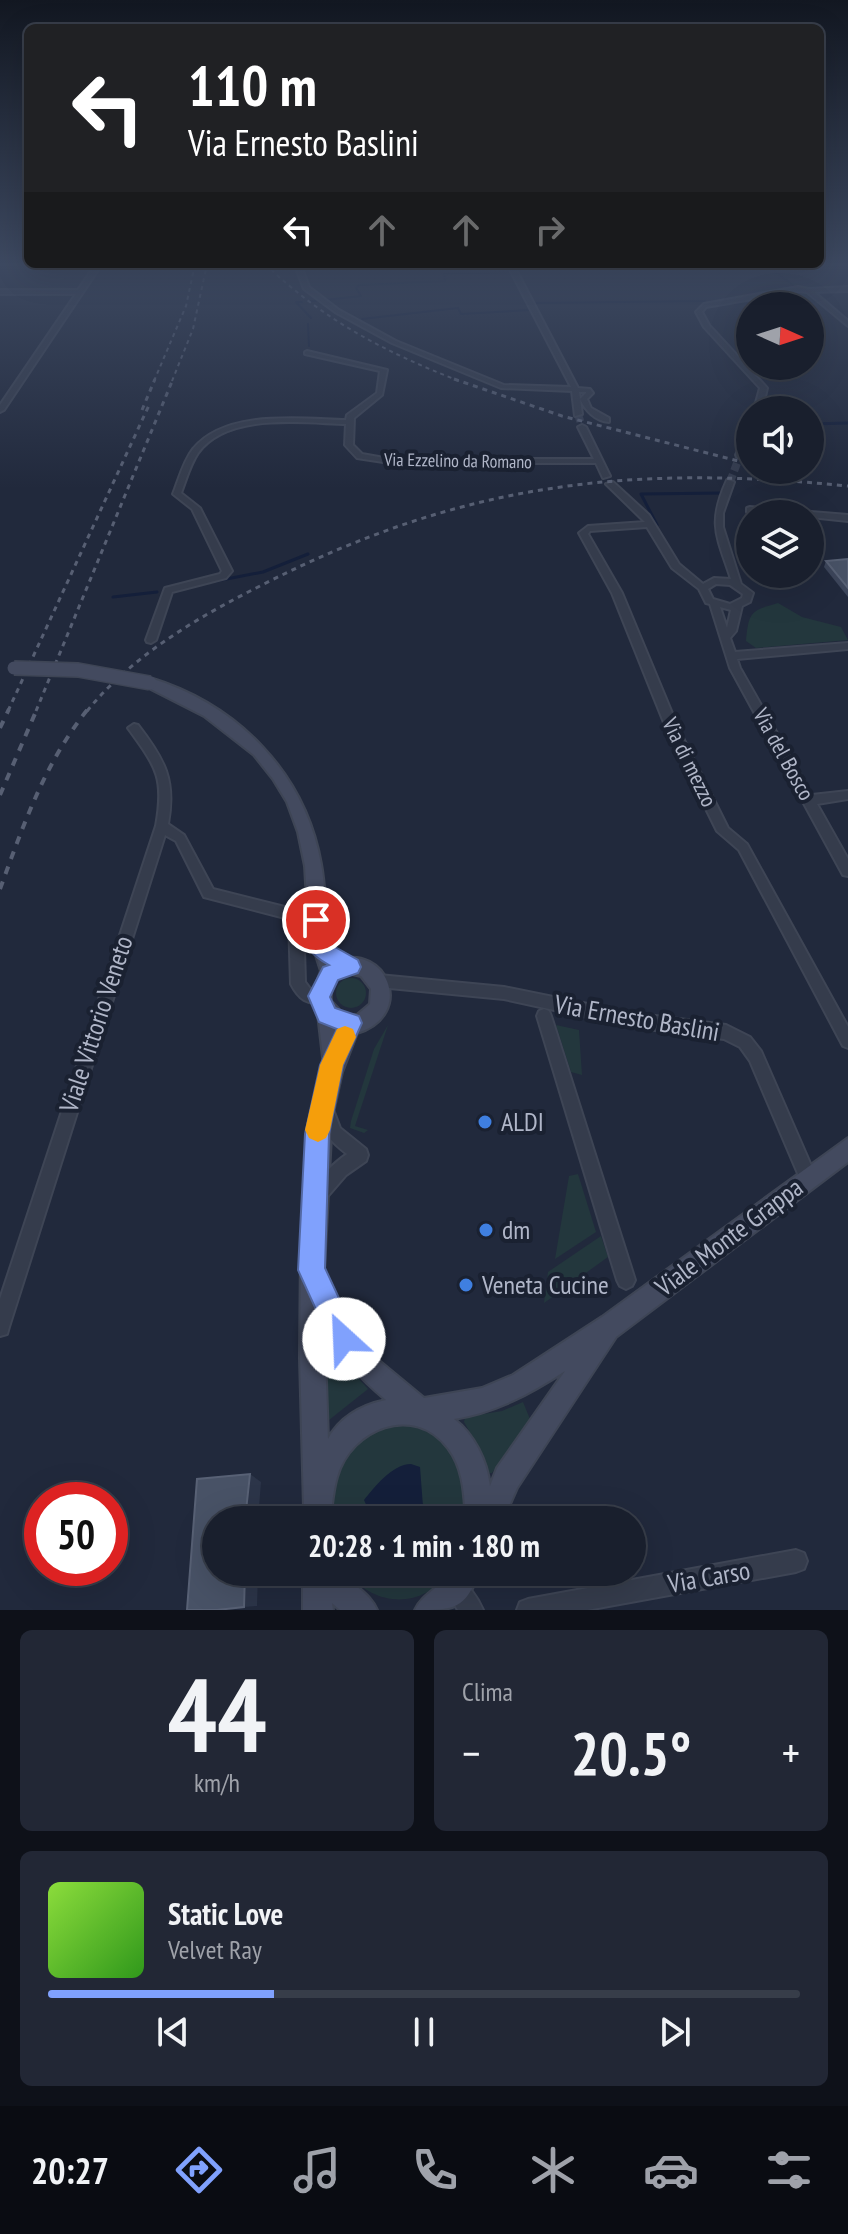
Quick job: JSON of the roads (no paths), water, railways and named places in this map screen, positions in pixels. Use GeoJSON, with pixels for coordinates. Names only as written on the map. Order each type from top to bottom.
{"type":"FeatureCollection","features":[{"type":"Feature","properties":{"kind":"main road"},"geometry":{"type":"LineString","coordinates":[[7,668],[78,670],[150,683],[192,701],[237,729],[266,757],[283,781],[306,832],[313,864],[318,948],[331,974],[323,1006],[332,1065]]}},
{"type":"Feature","properties":{"kind":"main road","name":"Via Ernesto Baslini"},"geometry":{"type":"LineString","coordinates":[[318,948],[350,967],[367,970],[379,981]]}},
{"type":"Feature","properties":{"kind":"main road"},"geometry":{"type":"LineString","coordinates":[[331,974],[350,967]]}},
{"type":"Feature","properties":{"kind":"main road"},"geometry":{"type":"LineString","coordinates":[[316,1506],[311,1270],[317,1134],[332,1065],[351,1023],[375,1012],[382,996],[379,981]]}},
{"type":"Feature","properties":{"kind":"main road"},"geometry":{"type":"LineString","coordinates":[[323,1006],[351,1023]]}},
{"type":"Feature","properties":{"kind":"main road","name":"Viale Monte Grappa"},"geometry":{"type":"LineString","coordinates":[[317,1506],[323,1473],[335,1447],[353,1427],[385,1411],[420,1411],[483,1401],[522,1384],[611,1326],[848,1149]]}},
{"type":"Feature","properties":{"kind":"main road"},"geometry":{"type":"LineString","coordinates":[[311,1270],[344,1339],[369,1369],[420,1411],[443,1424],[461,1444],[474,1470],[481,1506]]}},
{"type":"Feature","properties":{"kind":"main road","name":"Viale Monte Grappa"},"geometry":{"type":"LineString","coordinates":[[495,1506],[507,1478],[611,1326]]}},
{"type":"Feature","properties":{"kind":"main road"},"geometry":{"type":"LineString","coordinates":[[317,1586],[318,1610]]}},
{"type":"Feature","properties":{"kind":"main road"},"geometry":{"type":"LineString","coordinates":[[336,1586],[362,1610]]}},
{"type":"Feature","properties":{"kind":"street"},"geometry":{"type":"LineString","coordinates":[[0,410],[48,339]]}},
{"type":"Feature","properties":{"kind":"street"},"geometry":{"type":"LineString","coordinates":[[389,339],[503,387],[590,391],[583,399],[588,409],[606,420]]}},
{"type":"Feature","properties":{"kind":"street"},"geometry":{"type":"LineString","coordinates":[[549,339],[574,388],[578,414]]}},
{"type":"Feature","properties":{"kind":"street"},"geometry":{"type":"LineString","coordinates":[[718,339],[761,385],[764,396]]}},
{"type":"Feature","properties":{"kind":"street"},"geometry":{"type":"LineString","coordinates":[[151,640],[168,590],[223,576],[227,571],[196,508],[177,494],[196,450],[220,434],[258,423],[350,422],[353,412],[380,394],[384,370],[307,353]]}},
{"type":"Feature","properties":{"kind":"street","name":"Via Ezzelino da Romano"},"geometry":{"type":"LineString","coordinates":[[350,422],[349,448],[355,454],[373,460],[600,461]]}},
{"type":"Feature","properties":{"kind":"street"},"geometry":{"type":"LineString","coordinates":[[582,427],[608,480],[650,524],[682,572],[709,584],[736,584]]}},
{"type":"Feature","properties":{"kind":"street"},"geometry":{"type":"LineString","coordinates":[[730,482],[719,513],[727,560],[735,569],[736,576]]}},
{"type":"Feature","properties":{"kind":"street"},"geometry":{"type":"LineString","coordinates":[[824,516],[848,518]]}},
{"type":"Feature","properties":{"kind":"street","name":"Via di mezzo"},"geometry":{"type":"LineString","coordinates":[[650,524],[588,529],[583,533],[617,593],[673,730],[723,831],[743,847],[848,1041]]}},
{"type":"Feature","properties":{"kind":"street"},"geometry":{"type":"LineString","coordinates":[[709,584],[727,560]]}},
{"type":"Feature","properties":{"kind":"street","name":"Via del Bosco"},"geometry":{"type":"LineString","coordinates":[[709,584],[704,596],[714,603],[730,656],[848,871]]}},
{"type":"Feature","properties":{"kind":"street"},"geometry":{"type":"LineString","coordinates":[[726,636],[731,631],[737,606],[749,596],[741,588]]}},
{"type":"Feature","properties":{"kind":"street"},"geometry":{"type":"LineString","coordinates":[[714,603],[737,606]]}},
{"type":"Feature","properties":{"kind":"street"},"geometry":{"type":"LineString","coordinates":[[730,656],[848,646]]}},
{"type":"Feature","properties":{"kind":"street","name":"Viale Vittorio Veneto"},"geometry":{"type":"LineString","coordinates":[[0,1327],[162,826],[167,784],[162,767],[134,728]]}},
{"type":"Feature","properties":{"kind":"street"},"geometry":{"type":"LineString","coordinates":[[810,800],[848,795]]}},
{"type":"Feature","properties":{"kind":"street"},"geometry":{"type":"LineString","coordinates":[[162,826],[180,838],[209,893],[296,915],[298,984],[308,997],[323,1006]]}},
{"type":"Feature","properties":{"kind":"street","name":"Via Ernesto Baslini"},"geometry":{"type":"LineString","coordinates":[[379,981],[504,993],[632,1020],[726,1032],[745,1042],[756,1056],[808,1177]]}},
{"type":"Feature","properties":{"kind":"street"},"geometry":{"type":"LineString","coordinates":[[544,1016],[626,1280]]}},
{"type":"Feature","properties":{"kind":"street"},"geometry":{"type":"LineString","coordinates":[[315,1199],[340,1169],[360,1155],[334,1133],[322,1102]]}},
{"type":"Feature","properties":{"kind":"street","name":"Via Carso"},"geometry":{"type":"LineString","coordinates":[[528,1610],[796,1561]]}},
{"type":"Feature","properties":{"kind":"water"},"geometry":{"type":"Polygon","coordinates":[[[404,1465],[420,1467],[423,1506],[367,1506],[364,1500],[378,1483],[404,1465]]]}},
{"type":"Feature","properties":{"kind":"waterway"},"geometry":{"type":"LineString","coordinates":[[309,339],[309,346]]}},
{"type":"Feature","properties":{"kind":"waterway"},"geometry":{"type":"LineString","coordinates":[[824,424],[848,423]]}},
{"type":"Feature","properties":{"kind":"waterway"},"geometry":{"type":"LineString","coordinates":[[657,525],[641,494],[723,493]]}},
{"type":"Feature","properties":{"kind":"waterway"},"geometry":{"type":"LineString","coordinates":[[211,582],[263,572],[308,554]]}},
{"type":"Feature","properties":{"kind":"waterway"},"geometry":{"type":"LineString","coordinates":[[113,597],[157,592]]}},
{"type":"Feature","properties":{"kind":"tunnel"},"geometry":{"type":"LineString","coordinates":[[578,414],[582,427]]}},
{"type":"Feature","properties":{"kind":"tunnel"},"geometry":{"type":"LineString","coordinates":[[730,482],[736,466]]}},
{"type":"Feature","properties":{"kind":"railway"},"geometry":{"type":"LineString","coordinates":[[154,381],[172,339]]}},
{"type":"Feature","properties":{"kind":"railway"},"geometry":{"type":"LineString","coordinates":[[172,381],[189,339]]}},
{"type":"Feature","properties":{"kind":"railway"},"geometry":{"type":"LineString","coordinates":[[367,339],[456,380]]}},
{"type":"Feature","properties":{"kind":"railway"},"geometry":{"type":"LineString","coordinates":[[142,410],[155,379]]}},
{"type":"Feature","properties":{"kind":"railway"},"geometry":{"type":"LineString","coordinates":[[36,711],[173,379]]}},
{"type":"Feature","properties":{"kind":"railway"},"geometry":{"type":"LineString","coordinates":[[456,380],[562,416],[736,460]]}},
{"type":"Feature","properties":{"kind":"railway"},"geometry":{"type":"LineString","coordinates":[[8,711],[150,403]]}},
{"type":"Feature","properties":{"kind":"railway"},"geometry":{"type":"LineString","coordinates":[[87,711],[146,655],[214,610],[336,551],[407,523],[477,503],[547,489],[618,481],[691,478],[848,486]]}},
{"type":"Feature","properties":{"kind":"railway"},"geometry":{"type":"LineString","coordinates":[[0,728],[9,709]]}},
{"type":"Feature","properties":{"kind":"railway"},"geometry":{"type":"LineString","coordinates":[[0,795],[37,709]]}},
{"type":"Feature","properties":{"kind":"railway"},"geometry":{"type":"LineString","coordinates":[[0,889],[47,773],[88,709]]}},
{"type":"Feature","properties":{"kind":"place","name":"ALDI"},"geometry":{"type":"Point","coordinates":[485,1122]}},
{"type":"Feature","properties":{"kind":"place","name":"dm"},"geometry":{"type":"Point","coordinates":[486,1230]}},
{"type":"Feature","properties":{"kind":"place","name":"Veneta Cucine"},"geometry":{"type":"Point","coordinates":[466,1285]}}]}
